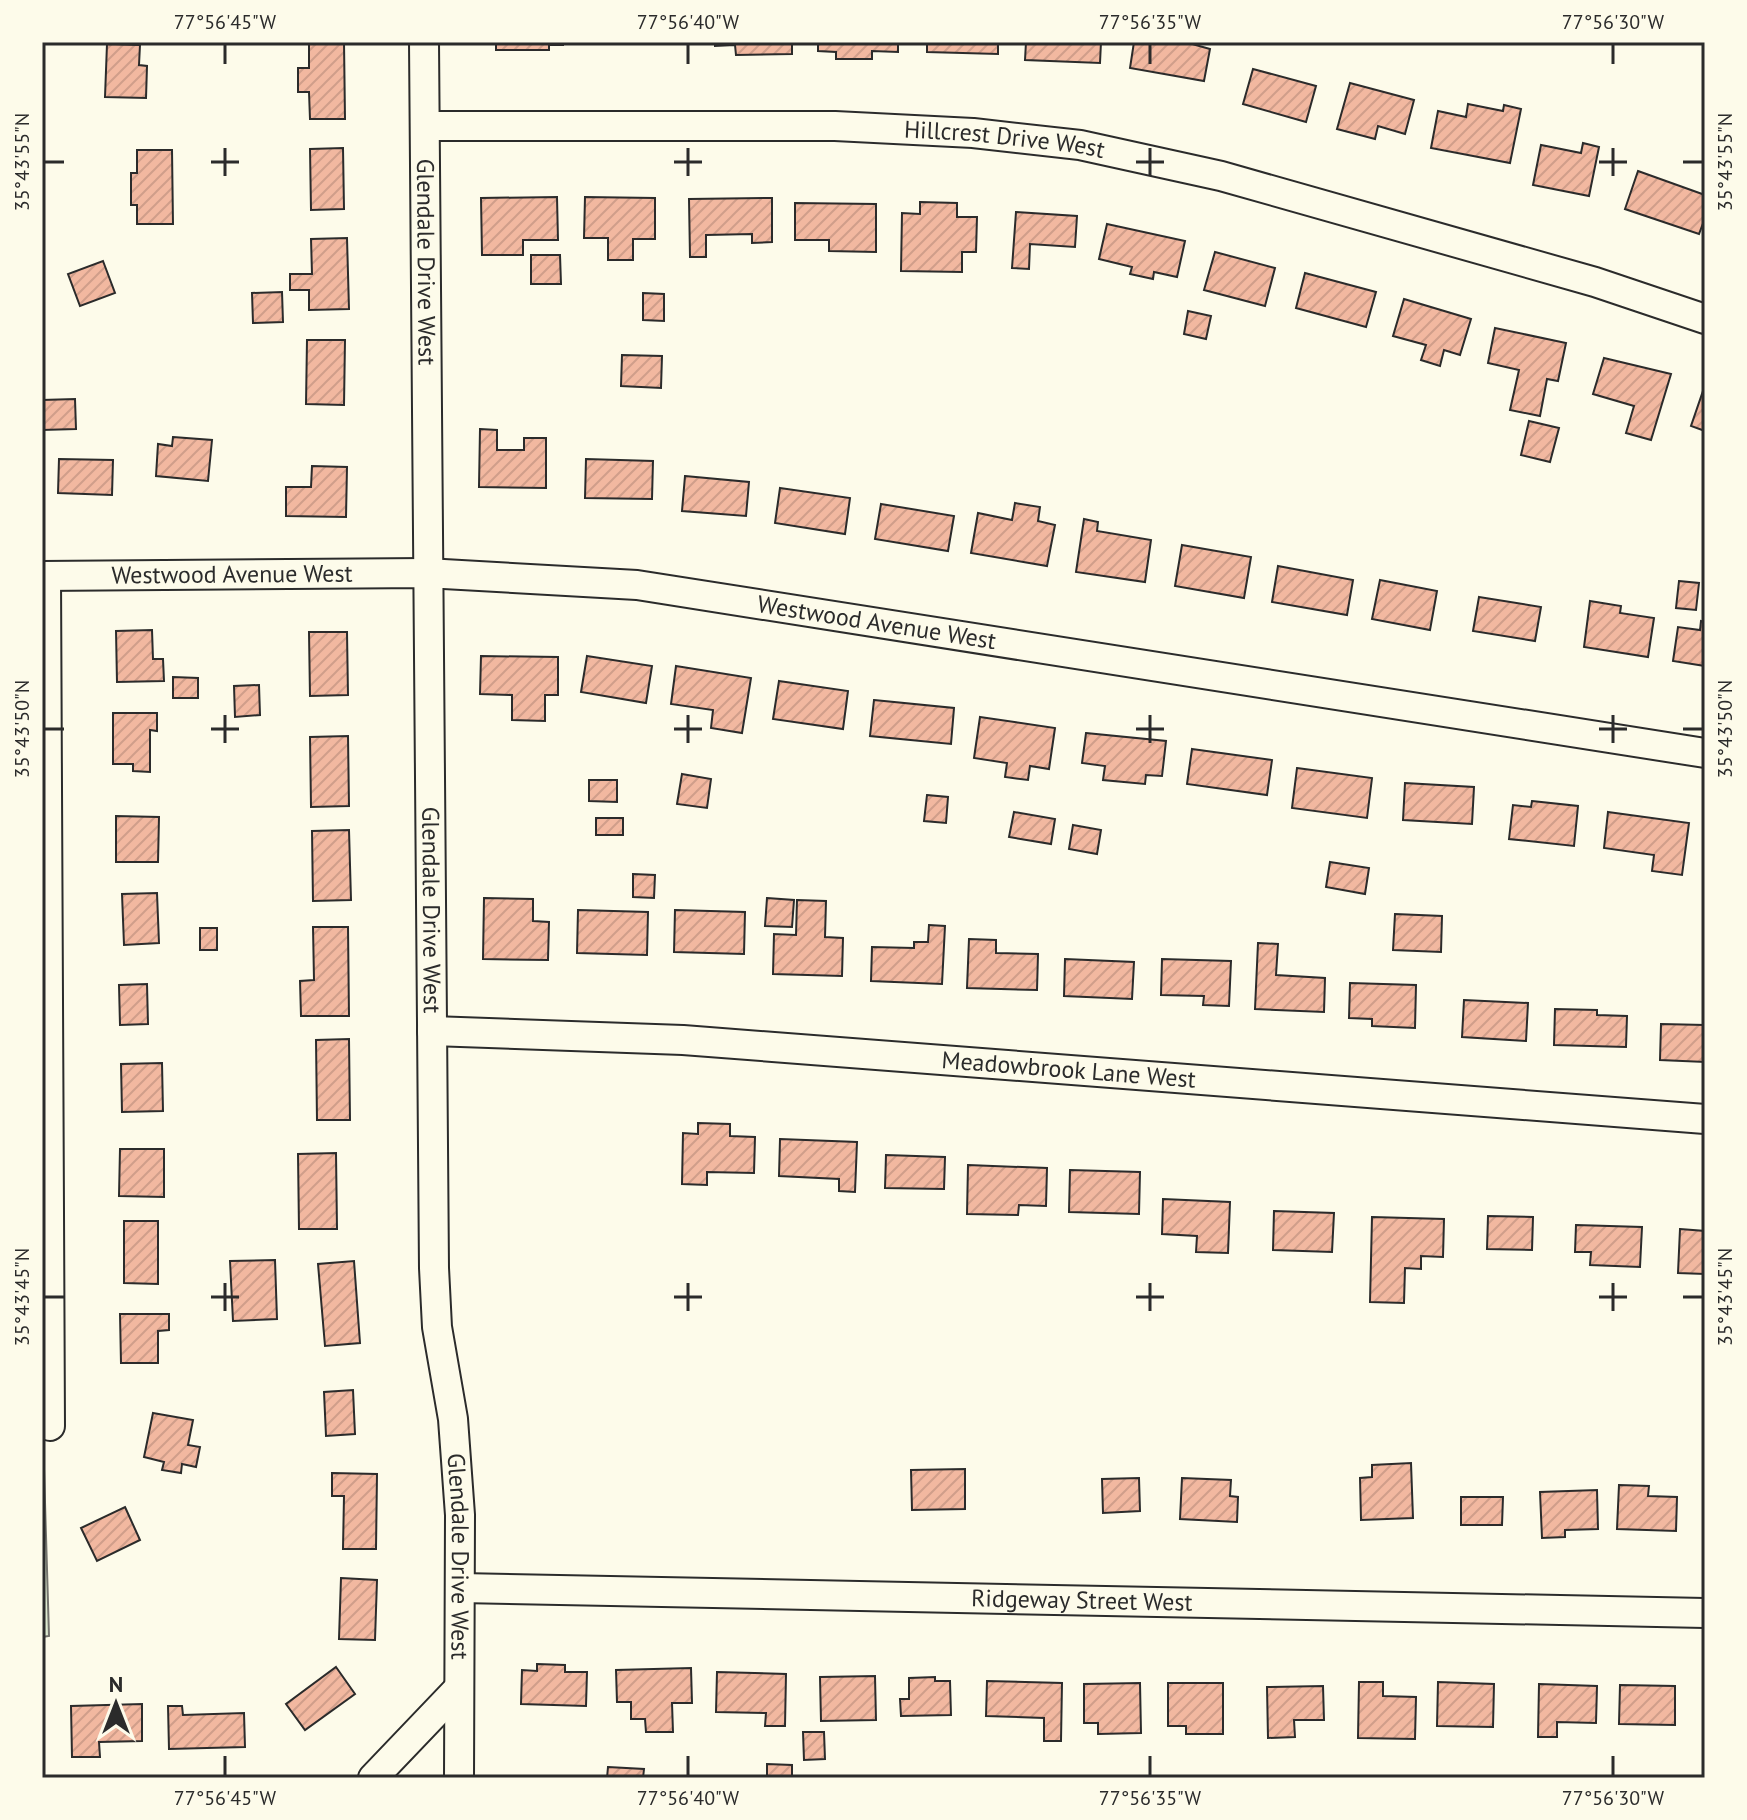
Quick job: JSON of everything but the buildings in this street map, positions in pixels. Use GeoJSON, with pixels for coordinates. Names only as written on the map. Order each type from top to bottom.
{"type":"FeatureCollection","features":[{"type":"Feature","properties":{"kind":"street","name":"Glendale Drive West"},"geometry":{"type":"LineString","coordinates":[[424,42],[434,1268],[437,1327],[453,1419],[460,1515],[459,1778]]}},
{"type":"Feature","properties":{"kind":"street","name":"Hillcrest Drive West"},"geometry":{"type":"LineString","coordinates":[[425,126],[835,126],[973,133],[1080,145],[1221,176],[1595,282],[1705,319]]}},
{"type":"Feature","properties":{"kind":"street","name":"Westwood Avenue West"},"geometry":{"type":"LineString","coordinates":[[44,576],[426,573],[637,585],[1705,753]]}},
{"type":"Feature","properties":{"kind":"street"},"geometry":{"type":"LineString","coordinates":[[44,576],[50,1426]]}},
{"type":"Feature","properties":{"kind":"street","name":"Meadowbrook Lane West"},"geometry":{"type":"LineString","coordinates":[[432,1031],[683,1040],[1705,1119]]}},
{"type":"Feature","properties":{"kind":"street","name":"Ridgeway Street West"},"geometry":{"type":"LineString","coordinates":[[460,1588],[1705,1613]]}},
{"type":"Feature","properties":{"kind":"street"},"geometry":{"type":"LineString","coordinates":[[373,1778],[458,1689]]}},
{"type":"Feature","properties":{"kind":"green space"},"geometry":{"type":"Polygon","coordinates":[[[42,1468],[49,1636],[42,1637],[42,1468]]]}}]}
